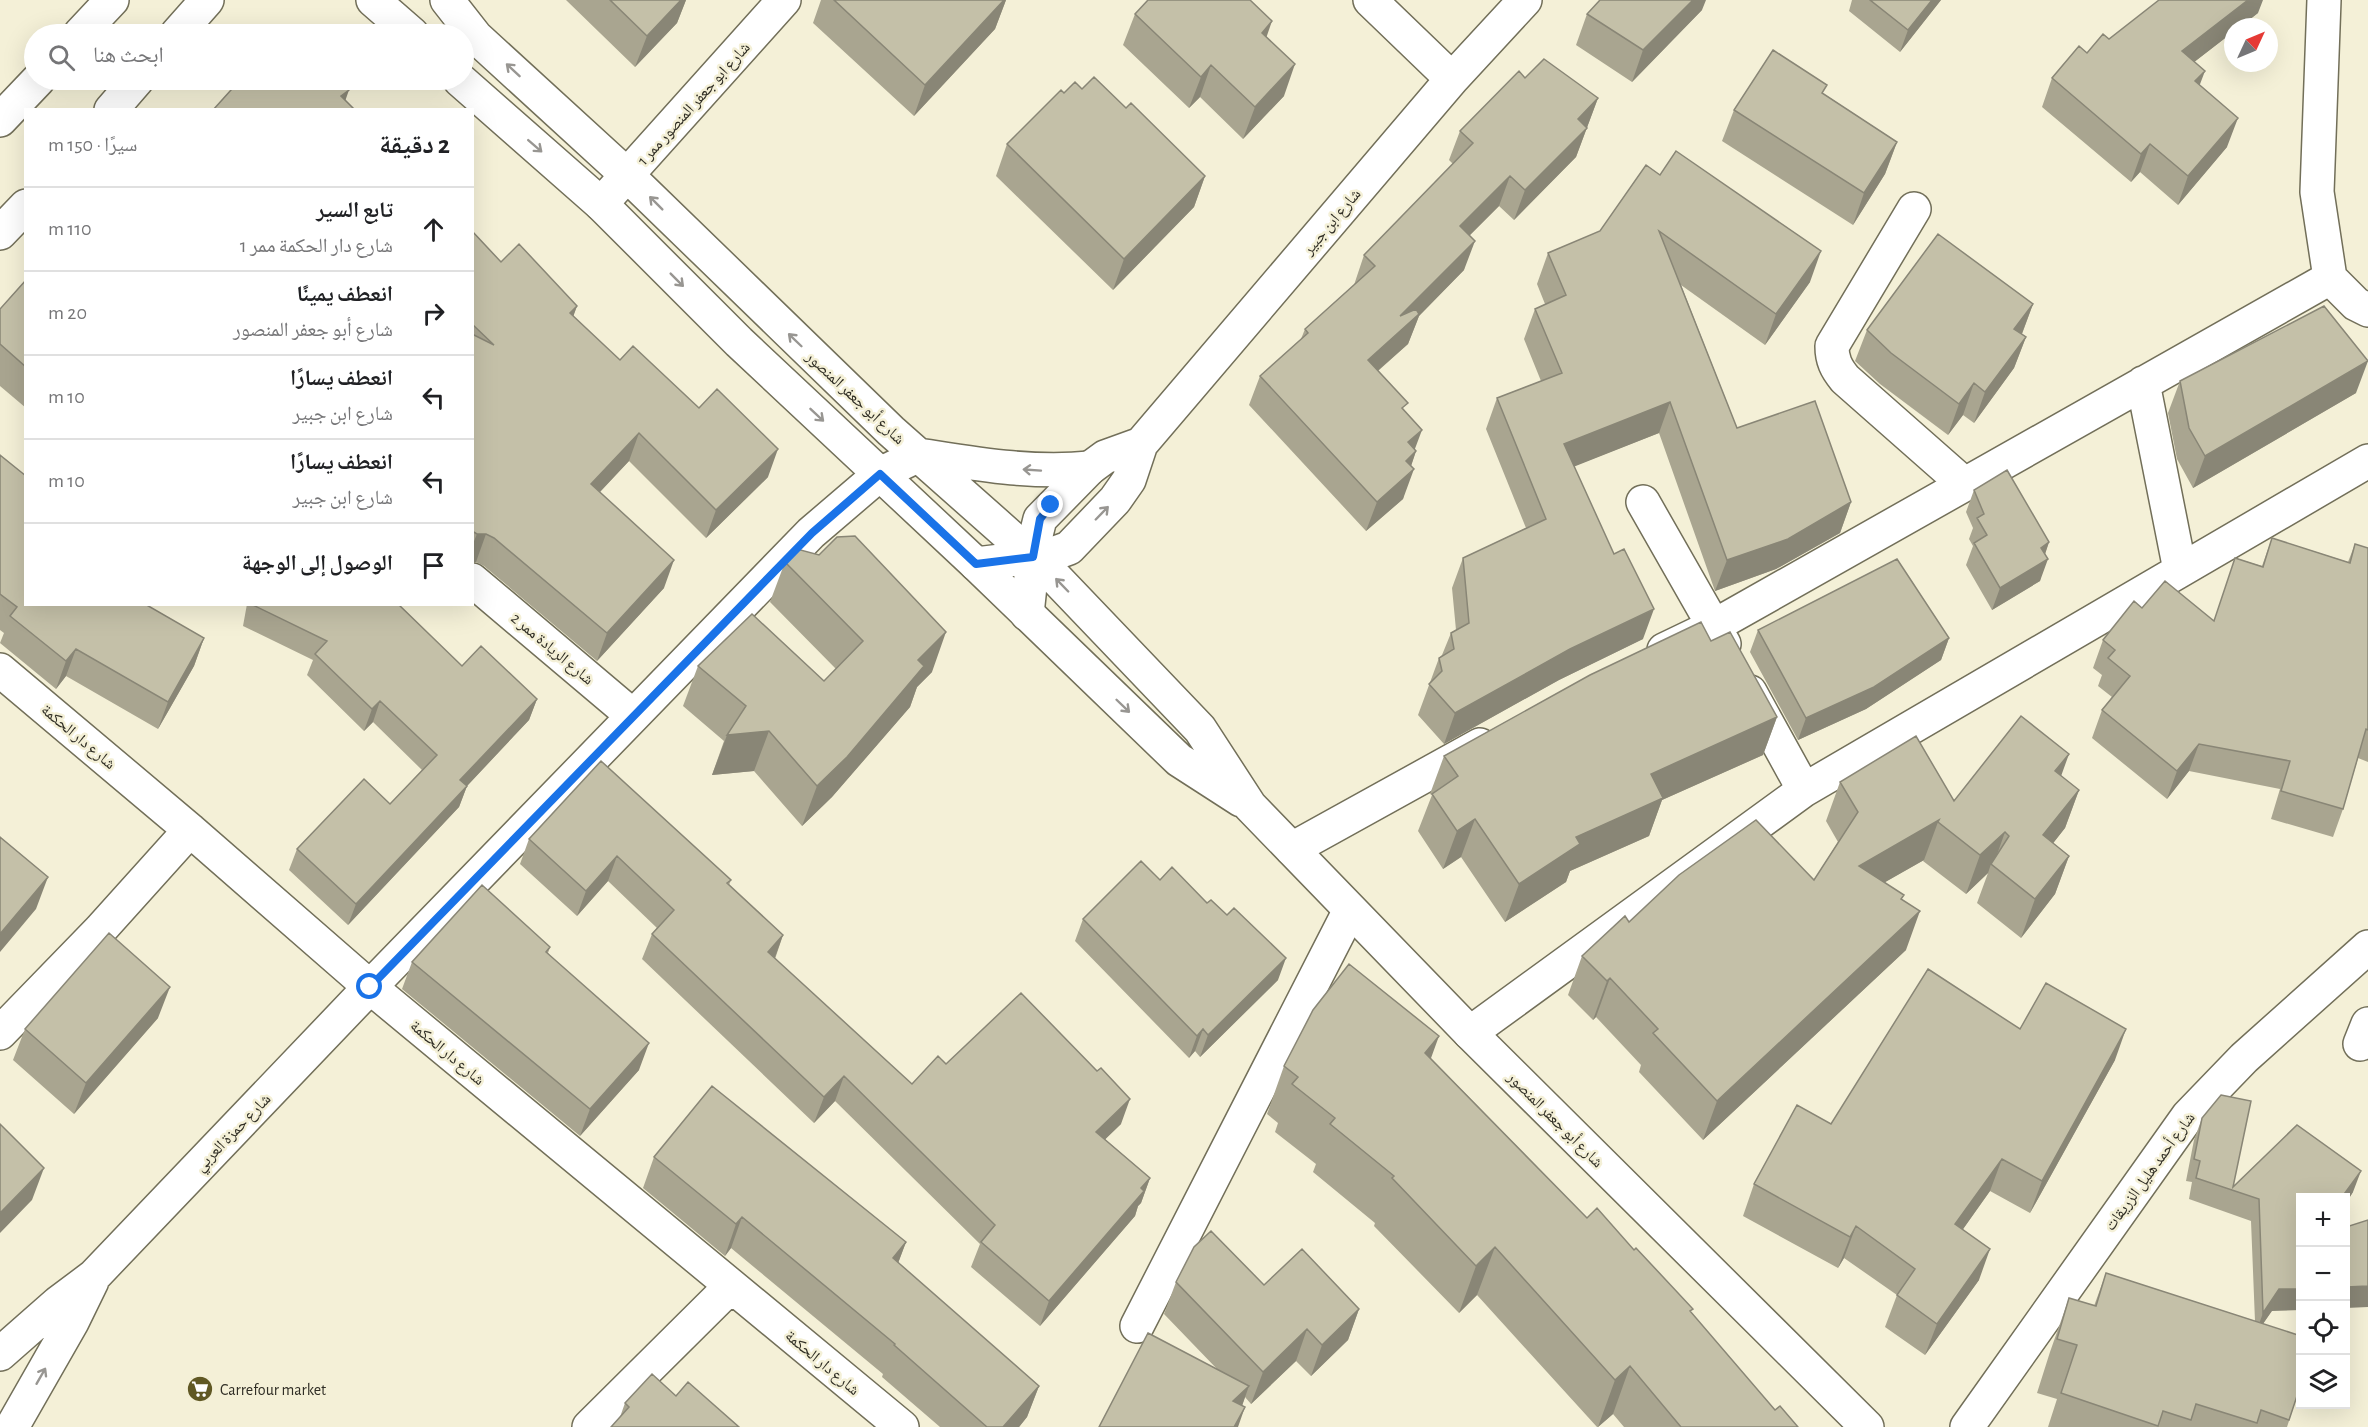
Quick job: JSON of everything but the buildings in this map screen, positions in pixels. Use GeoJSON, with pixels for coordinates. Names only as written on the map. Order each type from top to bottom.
{"type":"FeatureCollection","features":[{"type":"Feature","properties":{"kind":"street"},"geometry":{"type":"LineString","coordinates":[[89,24],[112,0]]}},
{"type":"Feature","properties":{"kind":"street"},"geometry":{"type":"LineString","coordinates":[[186,24],[207,0]]}},
{"type":"Feature","properties":{"kind":"street"},"geometry":{"type":"LineString","coordinates":[[373,0],[401,24]]}},
{"type":"Feature","properties":{"kind":"street","name":"شارع أبو جعفر المنصور"},"geometry":{"type":"LineString","coordinates":[[447,0],[466,24]]}},
{"type":"Feature","properties":{"kind":"street","name":"شارع ابو جعفر المنصور ممر 1"},"geometry":{"type":"LineString","coordinates":[[601,204],[784,0]]}},
{"type":"Feature","properties":{"kind":"street"},"geometry":{"type":"LineString","coordinates":[[1370,0],[1452,79]]}},
{"type":"Feature","properties":{"kind":"street","name":"شارع ابن جبير"},"geometry":{"type":"LineString","coordinates":[[976,564],[1050,555],[1069,548],[1115,500],[1129,480],[1141,444],[1452,79],[1525,0]]}},
{"type":"Feature","properties":{"kind":"street"},"geometry":{"type":"LineString","coordinates":[[2324,0],[2317,192],[2330,278],[2356,304],[2368,310]]}},
{"type":"Feature","properties":{"kind":"street","name":"شارع أبو جعفر المنصور"},"geometry":{"type":"LineString","coordinates":[[474,34],[628,176],[767,313],[919,455],[1033,557],[1200,729],[1250,806],[1470,1033],[1868,1427]]}},
{"type":"Feature","properties":{"kind":"street"},"geometry":{"type":"LineString","coordinates":[[0,120],[28,90]]}},
{"type":"Feature","properties":{"kind":"street"},"geometry":{"type":"LineString","coordinates":[[113,108],[128,90]]}},
{"type":"Feature","properties":{"kind":"street","name":"شارع أبو جعفر المنصور"},"geometry":{"type":"LineString","coordinates":[[471,90],[601,204],[739,342],[976,564],[1179,760],[1250,806]]}},
{"type":"Feature","properties":{"kind":"street"},"geometry":{"type":"LineString","coordinates":[[0,233],[24,208]]}},
{"type":"Feature","properties":{"kind":"street"},"geometry":{"type":"LineString","coordinates":[[1914,209],[1832,346],[1832,356],[1836,368],[1845,378],[1963,483]]}},
{"type":"Feature","properties":{"kind":"street"},"geometry":{"type":"LineString","coordinates":[[1641,661],[1714,626],[1963,483],[2330,278]]}},
{"type":"Feature","properties":{"kind":"street"},"geometry":{"type":"LineString","coordinates":[[2144,383],[2180,570]]}},
{"type":"Feature","properties":{"kind":"street","name":"شارع ابن جبير"},"geometry":{"type":"LineString","coordinates":[[1027,614],[1040,519],[1090,468],[1105,458],[1141,444]]}},
{"type":"Feature","properties":{"kind":"street"},"geometry":{"type":"LineString","coordinates":[[919,455],[1006,468],[1057,471],[1090,468]]}},
{"type":"Feature","properties":{"kind":"street","name":"شارع حمزة العربي"},"geometry":{"type":"LineString","coordinates":[[0,1354],[58,1303],[94,1276],[370,987],[812,533],[880,474],[919,455]]}},
{"type":"Feature","properties":{"kind":"street"},"geometry":{"type":"LineString","coordinates":[[1470,1033],[1804,790],[2368,461]]}},
{"type":"Feature","properties":{"kind":"street"},"geometry":{"type":"LineString","coordinates":[[1642,502],[1714,626],[1804,790]]}},
{"type":"Feature","properties":{"kind":"street","name":"شارع الريادة ممر 2"},"geometry":{"type":"LineString","coordinates":[[474,582],[633,716]]}},
{"type":"Feature","properties":{"kind":"street","name":"شارع دار الحكمة"},"geometry":{"type":"LineString","coordinates":[[0,670],[190,830],[370,987],[902,1427]]}},
{"type":"Feature","properties":{"kind":"street"},"geometry":{"type":"LineString","coordinates":[[1292,849],[1507,730]]}},
{"type":"Feature","properties":{"kind":"street"},"geometry":{"type":"LineString","coordinates":[[0,1033],[84,948],[190,830]]}},
{"type":"Feature","properties":{"kind":"street"},"geometry":{"type":"LineString","coordinates":[[1137,1326],[1350,910]]}},
{"type":"Feature","properties":{"kind":"street","name":"شارع أحمد هليل الزريقات"},"geometry":{"type":"LineString","coordinates":[[1967,1427],[2188,1116],[2244,1058],[2368,947]]}},
{"type":"Feature","properties":{"kind":"street","name":"شارع حمزة العربي"},"geometry":{"type":"LineString","coordinates":[[12,1427],[72,1322],[94,1276]]}},
{"type":"Feature","properties":{"kind":"street"},"geometry":{"type":"LineString","coordinates":[[589,1427],[731,1286]]}},
{"type":"Feature","properties":{"kind":"place","name":"Carrefour market"},"geometry":{"type":"Point","coordinates":[200,1389]}},
{"type":"Feature","properties":{"kind":"route"},"geometry":{"type":"LineString","coordinates":[[370,987],[812,533],[880,474],[976,564],[1033,557],[1040,519],[1051,505]]}}]}
